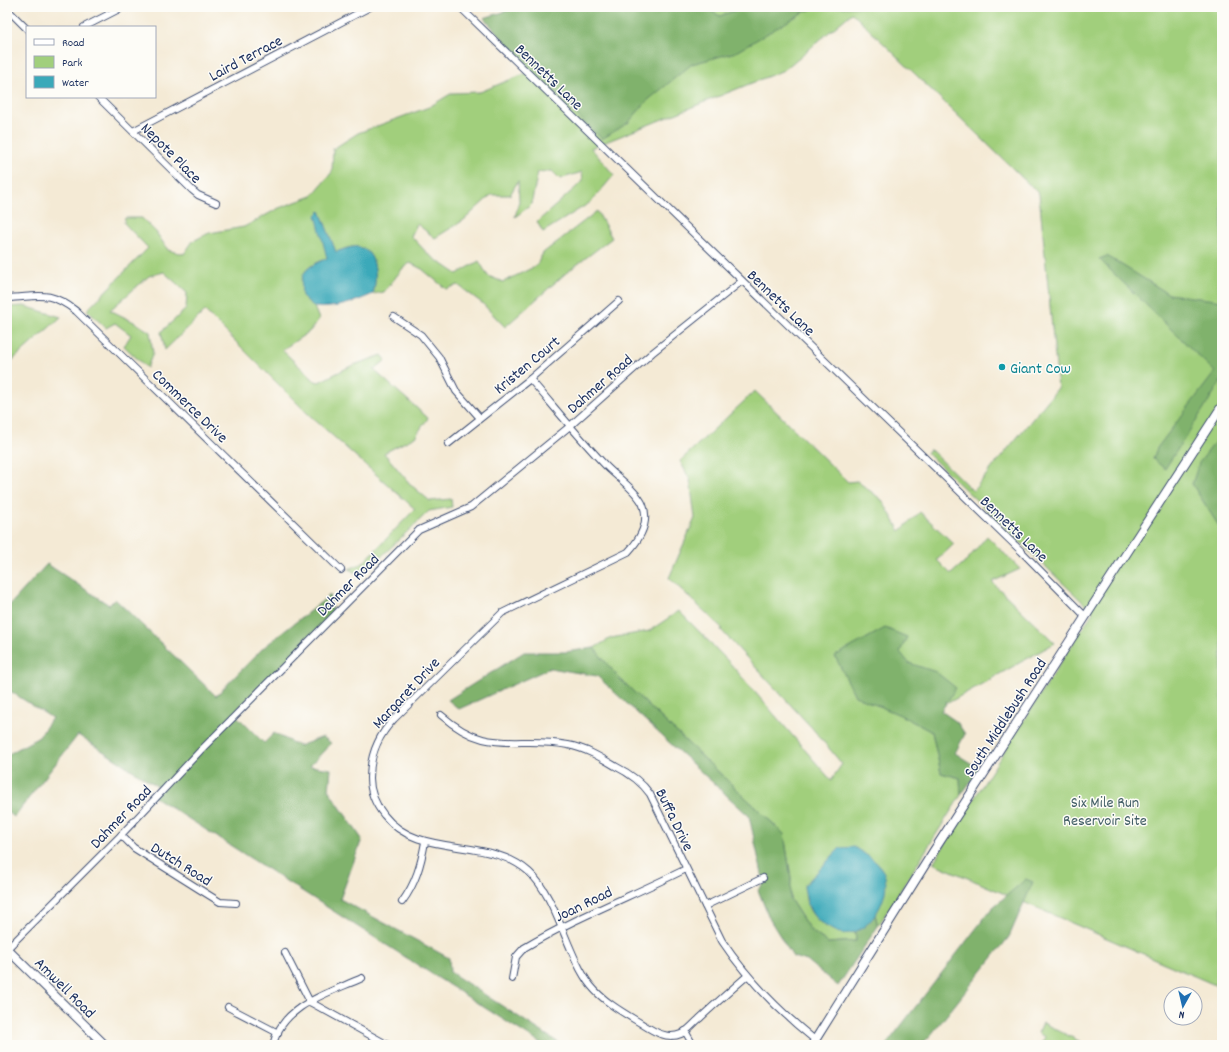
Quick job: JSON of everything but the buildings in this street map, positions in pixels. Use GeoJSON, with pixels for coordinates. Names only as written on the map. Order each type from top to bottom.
{"type":"FeatureCollection","features":[{"type":"Feature","properties":{"kind":"street"},"geometry":{"type":"LineString","coordinates":[[86,26],[123,7]]}},
{"type":"Feature","properties":{"kind":"street","name":"Laird Terrace"},"geometry":{"type":"LineString","coordinates":[[133,131],[370,7]]}},
{"type":"Feature","properties":{"kind":"street","name":"Bennetts Lane"},"geometry":{"type":"LineString","coordinates":[[460,7],[1021,551],[1085,616]]}},
{"type":"Feature","properties":{"kind":"street"},"geometry":{"type":"LineString","coordinates":[[7,9],[26,27]]}},
{"type":"Feature","properties":{"kind":"street","name":"Nepote Place"},"geometry":{"type":"LineString","coordinates":[[99,98],[192,190],[198,195],[216,203]]}},
{"type":"Feature","properties":{"kind":"street","name":"Dahmer Road"},"geometry":{"type":"LineString","coordinates":[[7,949],[121,835],[200,751],[419,530],[471,506],[570,426],[652,353],[742,281]]}},
{"type":"Feature","properties":{"kind":"street","name":"Commerce Drive"},"geometry":{"type":"LineString","coordinates":[[7,298],[38,295],[50,296],[61,300],[76,311],[341,570]]}},
{"type":"Feature","properties":{"kind":"street","name":"Kristen Court"},"geometry":{"type":"LineString","coordinates":[[448,444],[530,379],[619,301]]}},
{"type":"Feature","properties":{"kind":"street"},"geometry":{"type":"LineString","coordinates":[[394,317],[422,334],[439,357],[456,391],[480,418]]}},
{"type":"Feature","properties":{"kind":"street","name":"Margaret Drive"},"geometry":{"type":"LineString","coordinates":[[530,379],[570,426],[642,503],[644,516],[642,532],[639,540],[628,552],[502,613],[384,730],[376,743],[372,760],[370,784],[375,801],[390,823],[397,829],[425,842],[488,853],[503,857],[522,867],[536,879],[586,979],[592,987],[613,1006],[654,1032],[662,1035],[677,1035],[686,1031]]}},
{"type":"Feature","properties":{"kind":"street","name":"South Middlebush Road"},"geometry":{"type":"LineString","coordinates":[[813,1042],[929,858],[1222,406]]}},
{"type":"Feature","properties":{"kind":"street","name":"Buffa Drive"},"geometry":{"type":"LineString","coordinates":[[441,715],[460,730],[482,740],[494,742],[570,745],[592,752],[639,781],[650,794],[722,941],[747,976],[784,1015],[813,1042]]}},
{"type":"Feature","properties":{"kind":"street","name":"Dutch Road"},"geometry":{"type":"LineString","coordinates":[[121,835],[134,848],[199,890],[220,902],[236,903]]}},
{"type":"Feature","properties":{"kind":"street"},"geometry":{"type":"LineString","coordinates":[[402,902],[412,889],[416,880],[425,842]]}},
{"type":"Feature","properties":{"kind":"street","name":"Joan Road"},"geometry":{"type":"LineString","coordinates":[[512,979],[512,971],[519,952],[536,941],[686,869]]}},
{"type":"Feature","properties":{"kind":"street"},"geometry":{"type":"LineString","coordinates":[[706,906],[763,878]]}},
{"type":"Feature","properties":{"kind":"street","name":"Amwell Road"},"geometry":{"type":"LineString","coordinates":[[7,949],[102,1044]]}},
{"type":"Feature","properties":{"kind":"street"},"geometry":{"type":"LineString","coordinates":[[285,953],[310,1002],[388,1045]]}},
{"type":"Feature","properties":{"kind":"street"},"geometry":{"type":"LineString","coordinates":[[693,1045],[686,1031],[747,976]]}},
{"type":"Feature","properties":{"kind":"street"},"geometry":{"type":"LineString","coordinates":[[273,1045],[283,1023],[297,1009],[362,978]]}},
{"type":"Feature","properties":{"kind":"street"},"geometry":{"type":"LineString","coordinates":[[228,1007],[278,1033]]}},
{"type":"Feature","properties":{"kind":"green space"},"geometry":{"type":"Polygon","coordinates":[[[519,7],[708,7],[720,16],[743,7],[817,7],[802,13],[736,52],[692,64],[647,101],[628,123],[602,139],[536,77],[484,18],[519,7]]]}},
{"type":"Feature","properties":{"kind":"green space","name":"Six Mile Run Reservoir Site"},"geometry":{"type":"Polygon","coordinates":[[[692,7],[1222,7],[1222,988],[933,863],[1093,612],[927,453],[930,449],[973,491],[1058,388],[1039,194],[852,13],[784,70],[591,148],[614,175],[591,202],[543,232],[537,222],[583,181],[582,172],[560,179],[552,171],[538,172],[531,205],[515,217],[519,202],[518,181],[510,195],[491,195],[464,220],[435,238],[417,224],[411,236],[429,255],[457,274],[479,261],[488,276],[503,282],[536,266],[543,253],[597,211],[612,238],[566,273],[505,327],[482,303],[458,285],[446,289],[422,269],[410,263],[403,268],[384,292],[373,294],[375,274],[373,260],[365,250],[358,247],[347,248],[336,252],[320,211],[327,258],[309,268],[303,275],[302,280],[302,296],[314,307],[319,319],[310,331],[282,350],[315,381],[319,382],[351,366],[382,355],[386,360],[374,370],[428,418],[415,437],[384,453],[411,485],[430,501],[451,499],[452,507],[429,511],[361,576],[349,569],[363,563],[415,509],[307,413],[205,311],[165,350],[161,332],[186,309],[187,293],[164,272],[149,276],[110,310],[150,332],[153,353],[147,368],[124,346],[131,335],[115,323],[106,328],[87,310],[148,248],[124,223],[125,218],[142,218],[156,232],[168,250],[184,254],[193,241],[209,233],[244,227],[279,208],[312,196],[332,172],[333,149],[358,133],[429,107],[452,93],[480,92],[524,74],[537,71],[692,7]]]}},
{"type":"Feature","properties":{"kind":"green space"},"geometry":{"type":"Polygon","coordinates":[[[1107,256],[1169,294],[1222,301],[1222,380],[1165,469],[1153,459],[1157,448],[1215,372],[1099,259],[1107,256]]]}},
{"type":"Feature","properties":{"kind":"green space"},"geometry":{"type":"Polygon","coordinates":[[[24,306],[61,317],[7,365],[7,307],[24,306]]]}},
{"type":"Feature","properties":{"kind":"green space"},"geometry":{"type":"Polygon","coordinates":[[[755,391],[848,482],[857,481],[882,500],[900,531],[920,512],[954,544],[937,560],[951,574],[968,559],[987,536],[1020,569],[992,582],[1055,643],[914,722],[932,732],[941,773],[960,778],[961,795],[878,926],[875,914],[880,906],[840,848],[804,886],[806,901],[813,915],[825,926],[839,932],[855,932],[856,941],[828,943],[810,930],[790,899],[791,878],[784,834],[618,677],[594,648],[611,638],[649,631],[679,611],[728,661],[831,780],[842,764],[812,728],[721,630],[722,628],[669,578],[695,518],[690,480],[680,461],[755,391]]]}},
{"type":"Feature","properties":{"kind":"green space"},"geometry":{"type":"Polygon","coordinates":[[[1222,433],[1222,531],[1192,484],[1199,463],[1222,433]]]}},
{"type":"Feature","properties":{"kind":"green space"},"geometry":{"type":"Polygon","coordinates":[[[47,564],[109,605],[115,599],[216,696],[263,648],[330,595],[333,614],[234,713],[264,743],[274,733],[299,746],[323,737],[331,743],[310,766],[331,769],[329,791],[362,839],[340,899],[449,958],[450,972],[562,1045],[543,1045],[153,796],[160,788],[78,735],[14,817],[7,811],[7,755],[39,737],[52,718],[7,689],[7,608],[47,564]]]}},
{"type":"Feature","properties":{"kind":"green space"},"geometry":{"type":"Polygon","coordinates":[[[885,628],[907,637],[900,652],[909,663],[936,672],[956,688],[941,711],[957,722],[965,734],[955,753],[980,769],[961,795],[960,778],[941,773],[932,732],[900,715],[855,696],[835,656],[885,628]]]}},
{"type":"Feature","properties":{"kind":"green space"},"geometry":{"type":"Polygon","coordinates":[[[594,648],[618,677],[784,834],[791,878],[790,899],[810,930],[828,943],[856,941],[855,932],[870,921],[875,914],[878,926],[838,986],[807,961],[793,957],[770,920],[758,890],[764,883],[749,816],[597,676],[550,668],[459,709],[448,700],[524,652],[565,652],[594,648]]]}},
{"type":"Feature","properties":{"kind":"green space"},"geometry":{"type":"Polygon","coordinates":[[[1026,879],[1033,882],[1009,937],[930,1036],[921,1045],[886,1045],[992,908],[1026,879]]]}},
{"type":"Feature","properties":{"kind":"green space"},"geometry":{"type":"Polygon","coordinates":[[[1043,1023],[1081,1042],[1079,1045],[1040,1045],[1045,1037],[1038,1033],[1043,1023]]]}},
{"type":"Feature","properties":{"kind":"water"},"geometry":{"type":"Polygon","coordinates":[[[320,211],[336,252],[358,247],[365,250],[373,260],[375,281],[373,294],[344,305],[329,307],[314,307],[302,296],[303,275],[309,268],[327,258],[316,215],[320,211]]]}},
{"type":"Feature","properties":{"kind":"water"},"geometry":{"type":"Polygon","coordinates":[[[854,847],[871,858],[882,869],[886,882],[885,893],[876,914],[869,923],[850,933],[840,933],[816,918],[806,899],[804,886],[840,848],[854,847]]]}},
{"type":"Feature","properties":{"kind":"place","name":"Giant Cow"},"geometry":{"type":"Point","coordinates":[1002,367]}}]}
